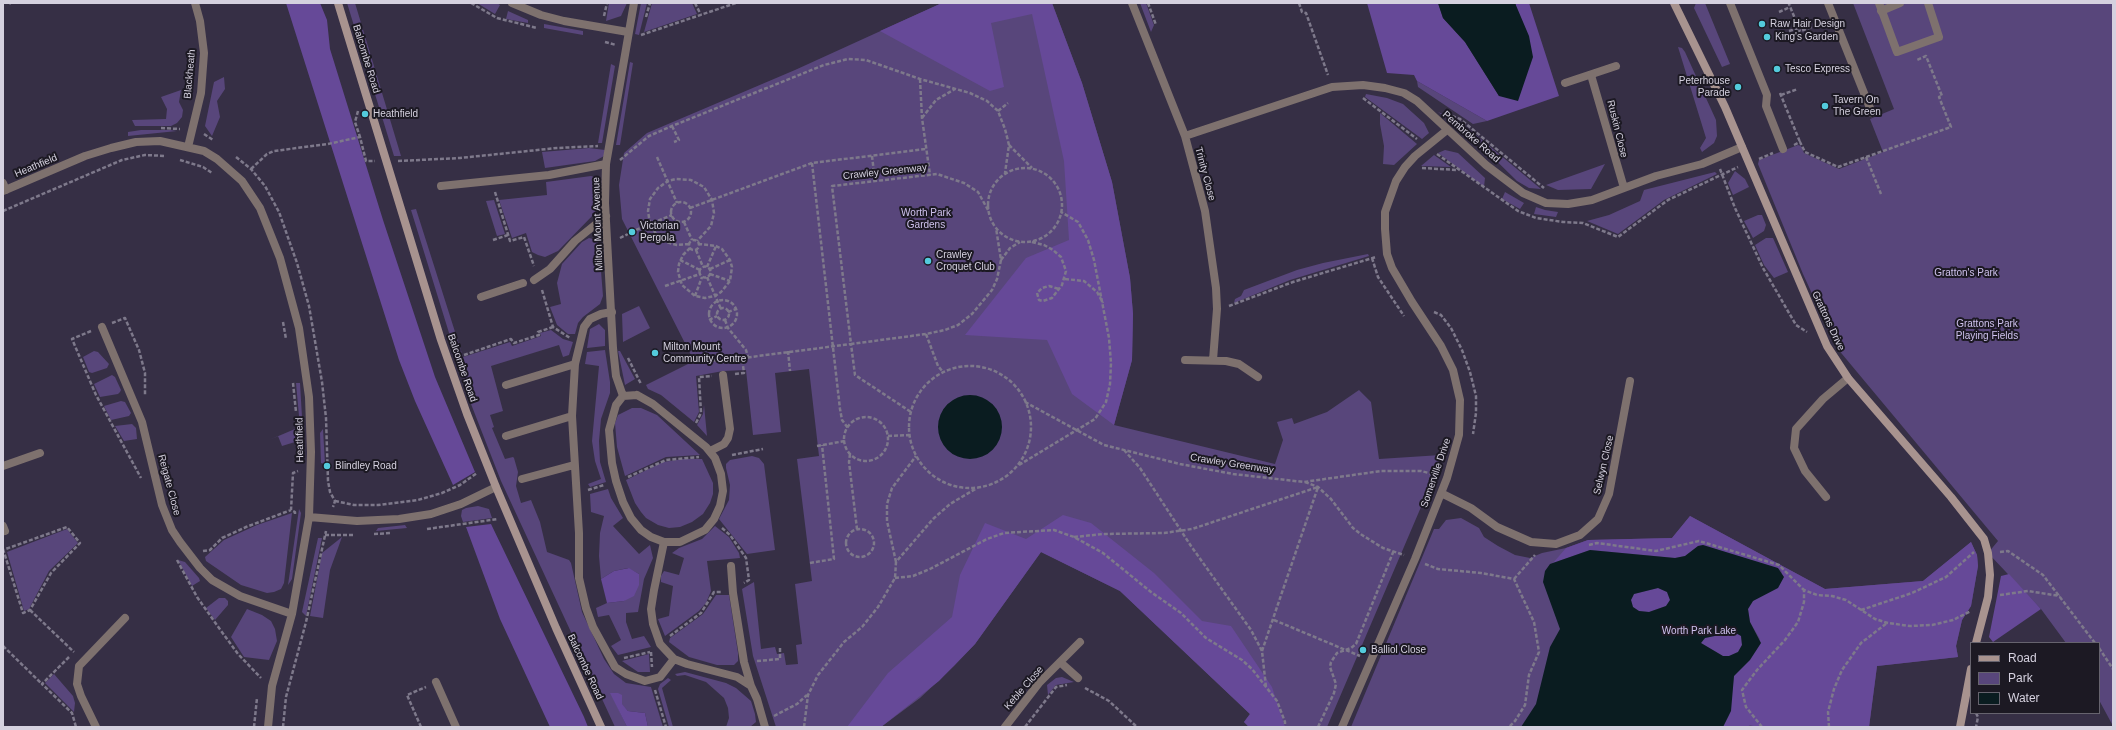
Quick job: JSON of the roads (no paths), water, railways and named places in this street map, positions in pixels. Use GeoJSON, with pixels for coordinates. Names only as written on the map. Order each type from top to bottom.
{"type":"FeatureCollection","features":[{"type":"Feature","properties":{"kind":"street","name":"Blackheath"},"geometry":{"type":"LineString","coordinates":[[188,147],[201,93],[204,53],[200,21],[195,3]]}},
{"type":"Feature","properties":{"kind":"street","name":"Balcombe Road"},"geometry":{"type":"LineString","coordinates":[[338,3],[441,340],[496,487],[556,628],[601,727]]}},
{"type":"Feature","properties":{"kind":"street"},"geometry":{"type":"LineString","coordinates":[[512,3],[541,15],[628,32]]}},
{"type":"Feature","properties":{"kind":"street","name":"Milton Mount Avenue"},"geometry":{"type":"LineString","coordinates":[[623,396],[616,376],[606,216],[606,164],[634,3]]}},
{"type":"Feature","properties":{"kind":"street","name":"Trinity Close"},"geometry":{"type":"LineString","coordinates":[[1132,3],[1185,136],[1201,193],[1208,229],[1217,309],[1213,360]]}},
{"type":"Feature","properties":{"kind":"street","name":"Grattons Drive"},"geometry":{"type":"LineString","coordinates":[[1674,3],[1708,69],[1750,163],[1827,346],[1848,378],[1951,497],[1984,539],[1988,553],[1990,575],[1988,597],[1976,642]]}},
{"type":"Feature","properties":{"kind":"street"},"geometry":{"type":"LineString","coordinates":[[1730,3],[1767,95],[1766,106],[1783,149]]}},
{"type":"Feature","properties":{"kind":"street"},"geometry":{"type":"LineString","coordinates":[[1828,3],[1872,113]]}},
{"type":"Feature","properties":{"kind":"street"},"geometry":{"type":"LineString","coordinates":[[1900,3],[1880,7],[1897,52],[1901,52],[1939,37],[1928,3]]}},
{"type":"Feature","properties":{"kind":"street"},"geometry":{"type":"LineString","coordinates":[[1565,83],[1616,66]]}},
{"type":"Feature","properties":{"kind":"street","name":"Ruskin Close"},"geometry":{"type":"LineString","coordinates":[[1591,75],[1624,188]]}},
{"type":"Feature","properties":{"kind":"street","name":"Pembroke Road"},"geometry":{"type":"LineString","coordinates":[[1185,136],[1332,87],[1363,85],[1385,88],[1404,93],[1417,100],[1447,130],[1492,170],[1523,193],[1546,203],[1557,204],[1568,204],[1592,200],[1667,173],[1716,160],[1742,147]]}},
{"type":"Feature","properties":{"kind":"street","name":"Somerville Drive"},"geometry":{"type":"LineString","coordinates":[[1342,727],[1415,559],[1447,478],[1459,435],[1460,400],[1457,385],[1441,346],[1401,284],[1387,254],[1385,212],[1396,181],[1405,167],[1447,130]]}},
{"type":"Feature","properties":{"kind":"street","name":"Heathfield"},"geometry":{"type":"LineString","coordinates":[[4,188],[85,156],[136,142],[160,141],[204,151],[217,159],[242,181],[260,208],[280,258],[298,323],[306,373],[311,452],[309,517],[292,614],[272,686],[268,727]]}},
{"type":"Feature","properties":{"kind":"street"},"geometry":{"type":"LineString","coordinates":[[441,186],[548,175],[606,164]]}},
{"type":"Feature","properties":{"kind":"street"},"geometry":{"type":"LineString","coordinates":[[536,279],[550,268],[574,241],[606,216]]}},
{"type":"Feature","properties":{"kind":"street"},"geometry":{"type":"LineString","coordinates":[[481,297],[523,283]]}},
{"type":"Feature","properties":{"kind":"street"},"geometry":{"type":"LineString","coordinates":[[612,312],[601,314],[590,319],[584,327],[575,364],[572,416],[579,578],[586,608],[594,627],[615,667],[626,674],[645,681],[660,677],[674,659]]}},
{"type":"Feature","properties":{"kind":"street","name":"Reigate Close"},"geometry":{"type":"LineString","coordinates":[[102,327],[142,422],[166,518],[172,530],[189,555],[212,580],[240,596],[292,614]]}},
{"type":"Feature","properties":{"kind":"street"},"geometry":{"type":"LineString","coordinates":[[1185,360],[1213,360],[1239,364],[1258,377]]}},
{"type":"Feature","properties":{"kind":"street"},"geometry":{"type":"LineString","coordinates":[[506,385],[575,364]]}},
{"type":"Feature","properties":{"kind":"street"},"geometry":{"type":"LineString","coordinates":[[712,454],[724,444],[728,438],[730,429],[723,375]]}},
{"type":"Feature","properties":{"kind":"street"},"geometry":{"type":"LineString","coordinates":[[1826,497],[1805,471],[1794,448],[1796,429],[1823,399],[1848,378]]}},
{"type":"Feature","properties":{"kind":"street","name":"Selwyn Close"},"geometry":{"type":"LineString","coordinates":[[1441,493],[1471,508],[1497,527],[1531,542],[1556,544],[1580,535],[1598,519],[1609,494],[1630,381]]}},
{"type":"Feature","properties":{"kind":"street"},"geometry":{"type":"LineString","coordinates":[[637,395],[653,404],[712,454],[721,474],[723,491],[720,506],[714,519],[705,530],[680,542],[664,542],[651,537],[631,518],[623,502],[616,482],[612,463],[609,430],[616,405],[623,396],[637,395]]}},
{"type":"Feature","properties":{"kind":"street"},"geometry":{"type":"LineString","coordinates":[[506,436],[572,416]]}},
{"type":"Feature","properties":{"kind":"street"},"geometry":{"type":"LineString","coordinates":[[3,466],[40,453]]}},
{"type":"Feature","properties":{"kind":"street"},"geometry":{"type":"LineString","coordinates":[[522,479],[574,465]]}},
{"type":"Feature","properties":{"kind":"street"},"geometry":{"type":"LineString","coordinates":[[309,517],[357,521],[399,519],[431,514],[461,504],[496,487]]}},
{"type":"Feature","properties":{"kind":"street"},"geometry":{"type":"LineString","coordinates":[[664,542],[654,590],[652,610],[653,624],[660,644],[674,659],[687,664],[737,677],[751,686]]}},
{"type":"Feature","properties":{"kind":"street"},"geometry":{"type":"LineString","coordinates":[[730,566],[744,662],[764,724]]}},
{"type":"Feature","properties":{"kind":"street"},"geometry":{"type":"LineString","coordinates":[[96,727],[77,684],[79,666],[84,659],[125,618]]}},
{"type":"Feature","properties":{"kind":"street","name":"Keble Close"},"geometry":{"type":"LineString","coordinates":[[1005,727],[1039,683],[1080,642]]}},
{"type":"Feature","properties":{"kind":"street"},"geometry":{"type":"LineString","coordinates":[[1060,662],[1077,681]]}},
{"type":"Feature","properties":{"kind":"street"},"geometry":{"type":"LineString","coordinates":[[1960,727],[1970,674]]}},
{"type":"Feature","properties":{"kind":"street"},"geometry":{"type":"LineString","coordinates":[[436,682],[456,727]]}},
{"type":"Feature","properties":{"kind":"water"},"geometry":{"type":"Polygon","coordinates":[[[1438,3],[1515,3],[1529,36],[1533,57],[1518,101],[1499,96],[1465,42],[1443,18],[1438,3]]]}},
{"type":"Feature","properties":{"kind":"water"},"geometry":{"type":"Polygon","coordinates":[[[970,395],[988,401],[996,409],[1002,427],[996,445],[988,453],[970,459],[952,453],[944,445],[938,427],[944,409],[952,401],[970,395]]]}},
{"type":"Feature","properties":{"kind":"water"},"geometry":{"type":"Polygon","coordinates":[[[1703,545],[1778,568],[1784,577],[1778,588],[1753,601],[1748,609],[1750,622],[1761,643],[1750,660],[1734,676],[1731,711],[1723,727],[1521,727],[1536,704],[1550,647],[1560,629],[1543,582],[1545,571],[1550,564],[1590,550],[1675,558],[1685,556],[1698,546],[1703,545]],[[1658,588],[1634,594],[1631,600],[1633,607],[1639,611],[1649,612],[1666,606],[1670,600],[1667,592],[1658,588]],[[1734,632],[1705,638],[1701,643],[1723,656],[1729,656],[1738,652],[1742,645],[1741,636],[1734,632]]]}},
{"type":"Feature","properties":{"kind":"place","name":"Raw Hair Design"},"geometry":{"type":"Point","coordinates":[1762,24]}},
{"type":"Feature","properties":{"kind":"place","name":"King's Garden"},"geometry":{"type":"Point","coordinates":[1767,37]}},
{"type":"Feature","properties":{"kind":"place","name":"Tesco Express"},"geometry":{"type":"Point","coordinates":[1777,69]}},
{"type":"Feature","properties":{"kind":"place","name":"Peterhouse Parade"},"geometry":{"type":"Point","coordinates":[1738,87]}},
{"type":"Feature","properties":{"kind":"place","name":"Tavern On The Green"},"geometry":{"type":"Point","coordinates":[1825,106]}},
{"type":"Feature","properties":{"kind":"place","name":"Heathfield"},"geometry":{"type":"Point","coordinates":[365,114]}},
{"type":"Feature","properties":{"kind":"place","name":"Victorian Pergola"},"geometry":{"type":"Point","coordinates":[632,232]}},
{"type":"Feature","properties":{"kind":"place","name":"Crawley Croquet Club"},"geometry":{"type":"Point","coordinates":[928,261]}},
{"type":"Feature","properties":{"kind":"place","name":"Milton Mount Community Centre"},"geometry":{"type":"Point","coordinates":[655,353]}},
{"type":"Feature","properties":{"kind":"place","name":"Blindley Road"},"geometry":{"type":"Point","coordinates":[327,466]}},
{"type":"Feature","properties":{"kind":"place","name":"Balliol Close"},"geometry":{"type":"Point","coordinates":[1363,650]}},
{"type":"Feature","properties":{"kind":"park label","name":"Worth Park Gardens"},"geometry":{"type":"Point","coordinates":[926,218]}},
{"type":"Feature","properties":{"kind":"park label","name":"Gratton's Park"},"geometry":{"type":"Point","coordinates":[1966,273]}},
{"type":"Feature","properties":{"kind":"park label","name":"Grattons Park Playing Fields"},"geometry":{"type":"Point","coordinates":[1987,330]}},
{"type":"Feature","properties":{"kind":"park label","name":"Worth Park Lake"},"geometry":{"type":"Point","coordinates":[1699,631]}}]}
